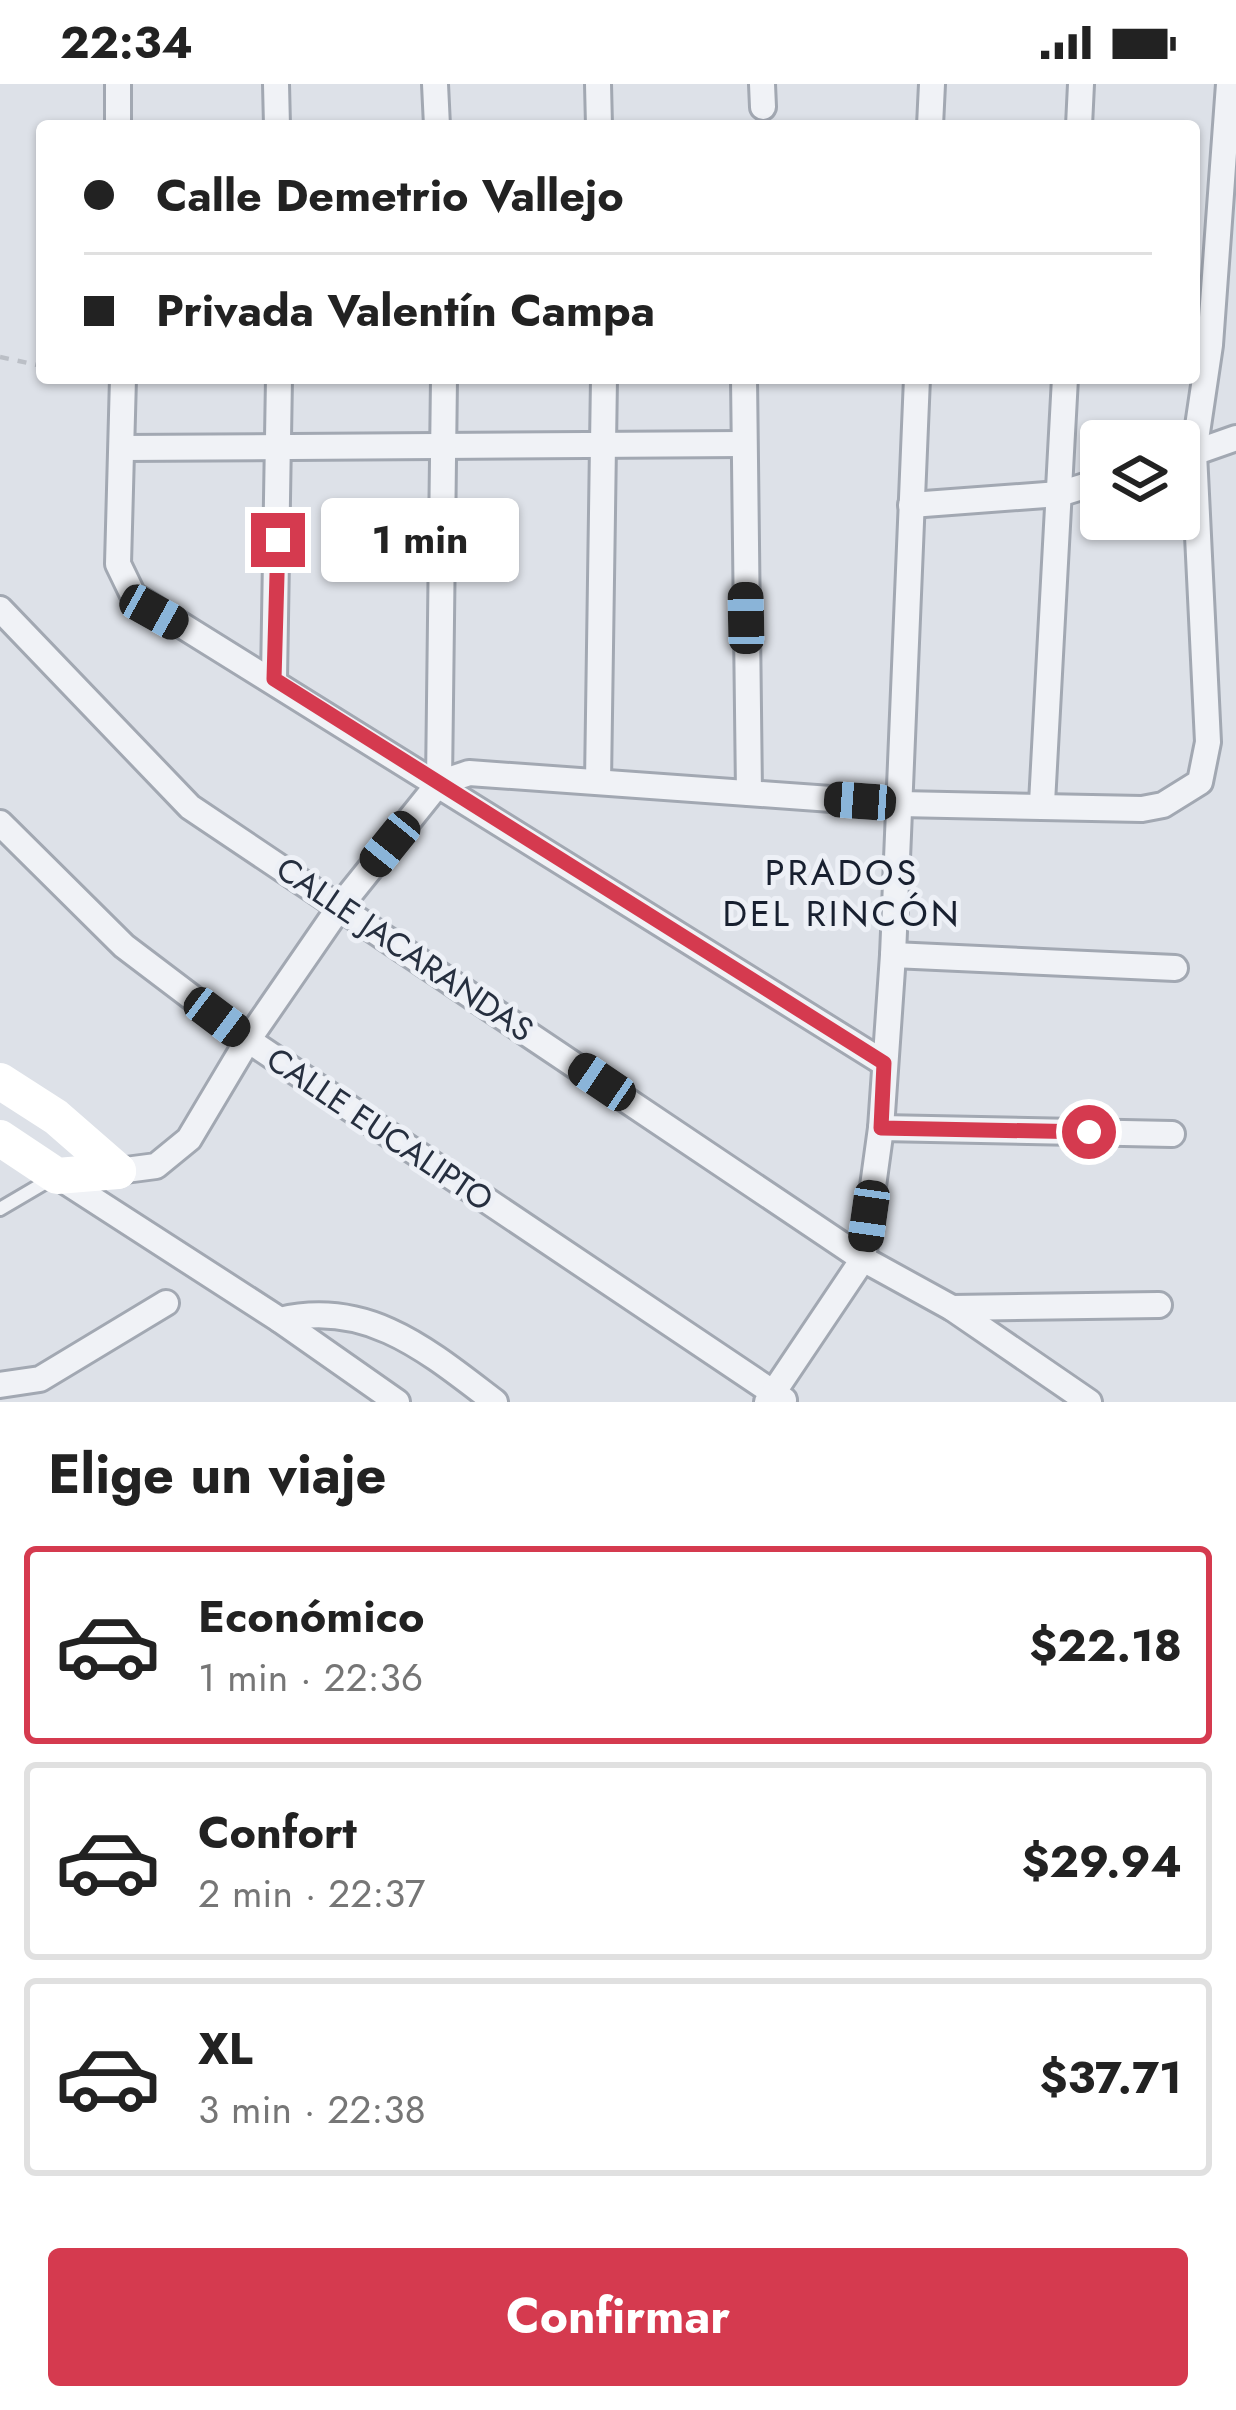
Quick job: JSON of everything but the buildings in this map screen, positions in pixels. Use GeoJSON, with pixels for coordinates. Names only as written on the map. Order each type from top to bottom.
{"type":"FeatureCollection","features":[{"type":"Feature","properties":{"kind":"street"},"geometry":{"type":"LineString","coordinates":[[118,84],[118,120]]}},
{"type":"Feature","properties":{"kind":"street"},"geometry":{"type":"LineString","coordinates":[[276,84],[277,120]]}},
{"type":"Feature","properties":{"kind":"street"},"geometry":{"type":"LineString","coordinates":[[435,84],[436,120]]}},
{"type":"Feature","properties":{"kind":"street"},"geometry":{"type":"LineString","coordinates":[[598,84],[598,120]]}},
{"type":"Feature","properties":{"kind":"street"},"geometry":{"type":"LineString","coordinates":[[930,120],[932,84]]}},
{"type":"Feature","properties":{"kind":"street"},"geometry":{"type":"LineString","coordinates":[[1079,120],[1081,84]]}},
{"type":"Feature","properties":{"kind":"street"},"geometry":{"type":"LineString","coordinates":[[1194,420],[1227,220],[1229,84]]}},
{"type":"Feature","properties":{"kind":"street"},"geometry":{"type":"LineString","coordinates":[[123,384],[120,578],[154,612],[274,679],[884,1063]]}},
{"type":"Feature","properties":{"kind":"street"},"geometry":{"type":"LineString","coordinates":[[274,679],[279,384]]}},
{"type":"Feature","properties":{"kind":"street"},"geometry":{"type":"LineString","coordinates":[[439,782],[444,384]]}},
{"type":"Feature","properties":{"kind":"street"},"geometry":{"type":"LineString","coordinates":[[598,782],[604,384]]}},
{"type":"Feature","properties":{"kind":"street"},"geometry":{"type":"LineString","coordinates":[[744,384],[749,793]]}},
{"type":"Feature","properties":{"kind":"street"},"geometry":{"type":"LineString","coordinates":[[776,1399],[863,1259],[881,1128],[893,955],[917,384]]}},
{"type":"Feature","properties":{"kind":"street"},"geometry":{"type":"LineString","coordinates":[[1042,803],[1065,384]]}},
{"type":"Feature","properties":{"kind":"street"},"geometry":{"type":"LineString","coordinates":[[1200,450],[1236,438]]}},
{"type":"Feature","properties":{"kind":"street"},"geometry":{"type":"LineString","coordinates":[[122,448],[743,444]]}},
{"type":"Feature","properties":{"kind":"street"},"geometry":{"type":"LineString","coordinates":[[911,505],[1059,494],[1080,488]]}},
{"type":"Feature","properties":{"kind":"street"},"geometry":{"type":"LineString","coordinates":[[57,1176],[157,1166],[189,1139],[248,1040],[341,905],[439,782],[469,773],[900,804],[1163,806],[1200,782],[1208,742],[1193,540]]}},
{"type":"Feature","properties":{"kind":"street","name":"CALLE JACARANDAS"},"geometry":{"type":"LineString","coordinates":[[0,609],[190,807],[863,1259],[952,1308],[1088,1402]]}},
{"type":"Feature","properties":{"kind":"street","name":"CALLE EUCALIPTO"},"geometry":{"type":"LineString","coordinates":[[0,823],[124,946],[248,1040],[776,1399]]}},
{"type":"Feature","properties":{"kind":"street"},"geometry":{"type":"LineString","coordinates":[[893,955],[1174,968]]}},
{"type":"Feature","properties":{"kind":"street"},"geometry":{"type":"LineString","coordinates":[[0,1081],[56,1117],[118,1171]]}},
{"type":"Feature","properties":{"kind":"street"},"geometry":{"type":"LineString","coordinates":[[881,1128],[1172,1134]]}},
{"type":"Feature","properties":{"kind":"street"},"geometry":{"type":"LineString","coordinates":[[0,1138],[397,1402]]}},
{"type":"Feature","properties":{"kind":"street"},"geometry":{"type":"LineString","coordinates":[[0,1385],[40,1379],[166,1303]]}},
{"type":"Feature","properties":{"kind":"street"},"geometry":{"type":"LineString","coordinates":[[952,1308],[1159,1305]]}},
{"type":"Feature","properties":{"kind":"street"},"geometry":{"type":"LineString","coordinates":[[280,1320],[321,1310],[372,1324],[421,1349],[495,1402]]}},
{"type":"Feature","properties":{"kind":"lane"},"geometry":{"type":"LineString","coordinates":[[0,1209],[57,1176]]}},
{"type":"Feature","properties":{"kind":"path"},"geometry":{"type":"LineString","coordinates":[[0,357],[36,365]]}},
{"type":"Feature","properties":{"kind":"district","name":"PRADOS DEL RINCÓN"},"geometry":{"type":"Point","coordinates":[842,892]}},
{"type":"Feature","properties":{"kind":"route"},"geometry":{"type":"LineString","coordinates":[[278,540],[274,679],[884,1063],[881,1128],[1089,1132]]}}]}
